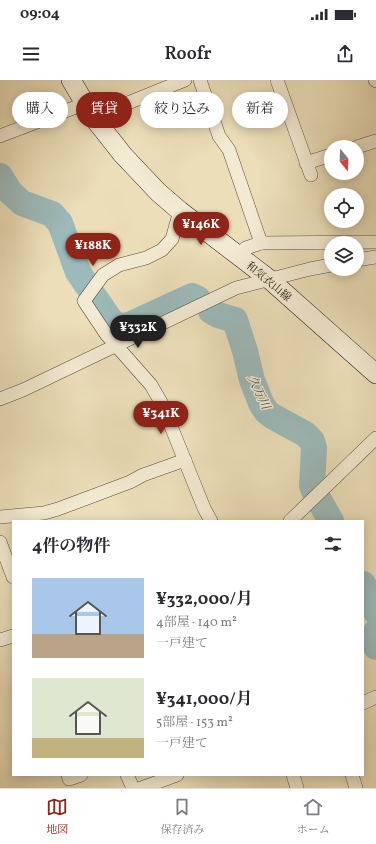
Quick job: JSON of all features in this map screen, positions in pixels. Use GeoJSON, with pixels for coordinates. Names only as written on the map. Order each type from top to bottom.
{"type":"FeatureCollection","features":[{"type":"Feature","properties":{"kind":"main road","name":"和気衣山線"},"geometry":{"type":"LineString","coordinates":[[71,80],[78,92]]}},
{"type":"Feature","properties":{"kind":"main road","name":"和気衣山線"},"geometry":{"type":"LineString","coordinates":[[102,128],[122,155],[158,192],[180,211],[269,280],[376,374]]}},
{"type":"Feature","properties":{"kind":"street"},"geometry":{"type":"LineString","coordinates":[[132,97],[185,80]]}},
{"type":"Feature","properties":{"kind":"street"},"geometry":{"type":"LineString","coordinates":[[200,80],[218,136],[229,150],[261,243]]}},
{"type":"Feature","properties":{"kind":"street"},"geometry":{"type":"LineString","coordinates":[[277,80],[308,169],[324,159]]}},
{"type":"Feature","properties":{"kind":"street"},"geometry":{"type":"LineString","coordinates":[[0,136],[76,114]]}},
{"type":"Feature","properties":{"kind":"street"},"geometry":{"type":"LineString","coordinates":[[364,145],[376,141]]}},
{"type":"Feature","properties":{"kind":"street"},"geometry":{"type":"LineString","coordinates":[[180,211],[172,239],[162,250],[146,258],[119,265],[103,275],[84,301],[106,334],[151,385],[162,404],[204,508],[210,520]]}},
{"type":"Feature","properties":{"kind":"street"},"geometry":{"type":"LineString","coordinates":[[238,255],[246,248],[261,243],[376,242]]}},
{"type":"Feature","properties":{"kind":"street"},"geometry":{"type":"LineString","coordinates":[[364,259],[376,257]]}},
{"type":"Feature","properties":{"kind":"street"},"geometry":{"type":"LineString","coordinates":[[0,399],[23,390],[236,288],[324,266]]}},
{"type":"Feature","properties":{"kind":"street"},"geometry":{"type":"LineString","coordinates":[[292,520],[376,438]]}},
{"type":"Feature","properties":{"kind":"street"},"geometry":{"type":"LineString","coordinates":[[0,517],[58,509],[185,460]]}},
{"type":"Feature","properties":{"kind":"street"},"geometry":{"type":"LineString","coordinates":[[0,542],[12,574]]}},
{"type":"Feature","properties":{"kind":"street"},"geometry":{"type":"LineString","coordinates":[[0,640],[12,636]]}},
{"type":"Feature","properties":{"kind":"street"},"geometry":{"type":"LineString","coordinates":[[364,703],[376,698]]}},
{"type":"Feature","properties":{"kind":"street"},"geometry":{"type":"LineString","coordinates":[[68,776],[69,779],[78,776]]}},
{"type":"Feature","properties":{"kind":"street"},"geometry":{"type":"LineString","coordinates":[[127,776],[133,788]]}},
{"type":"Feature","properties":{"kind":"street"},"geometry":{"type":"LineString","coordinates":[[141,788],[174,776]]}},
{"type":"Feature","properties":{"kind":"street"},"geometry":{"type":"LineString","coordinates":[[293,776],[297,788]]}},
{"type":"Feature","properties":{"kind":"street"},"geometry":{"type":"LineString","coordinates":[[352,776],[356,788]]}},
{"type":"Feature","properties":{"kind":"waterway","name":"久万川"},"geometry":{"type":"LineString","coordinates":[[0,176],[10,192],[22,203],[52,214],[60,223],[78,272],[89,288]]}},
{"type":"Feature","properties":{"kind":"waterway","name":"久万川"},"geometry":{"type":"LineString","coordinates":[[93,295],[114,325],[127,326],[192,296],[198,299]]}},
{"type":"Feature","properties":{"kind":"waterway","name":"久万川"},"geometry":{"type":"LineString","coordinates":[[211,311],[218,315],[235,320],[252,380],[261,403],[266,411],[272,416],[305,434],[312,441],[314,448],[312,486],[314,491]]}},
{"type":"Feature","properties":{"kind":"waterway","name":"久万川"},"geometry":{"type":"LineString","coordinates":[[319,500],[330,520]]}},
{"type":"Feature","properties":{"kind":"waterway","name":"久万川"},"geometry":{"type":"LineString","coordinates":[[364,586],[376,612]]}},
{"type":"Feature","properties":{"kind":"waterway","name":"久万川"},"geometry":{"type":"LineString","coordinates":[[376,632],[374,643],[376,647]]}}]}
